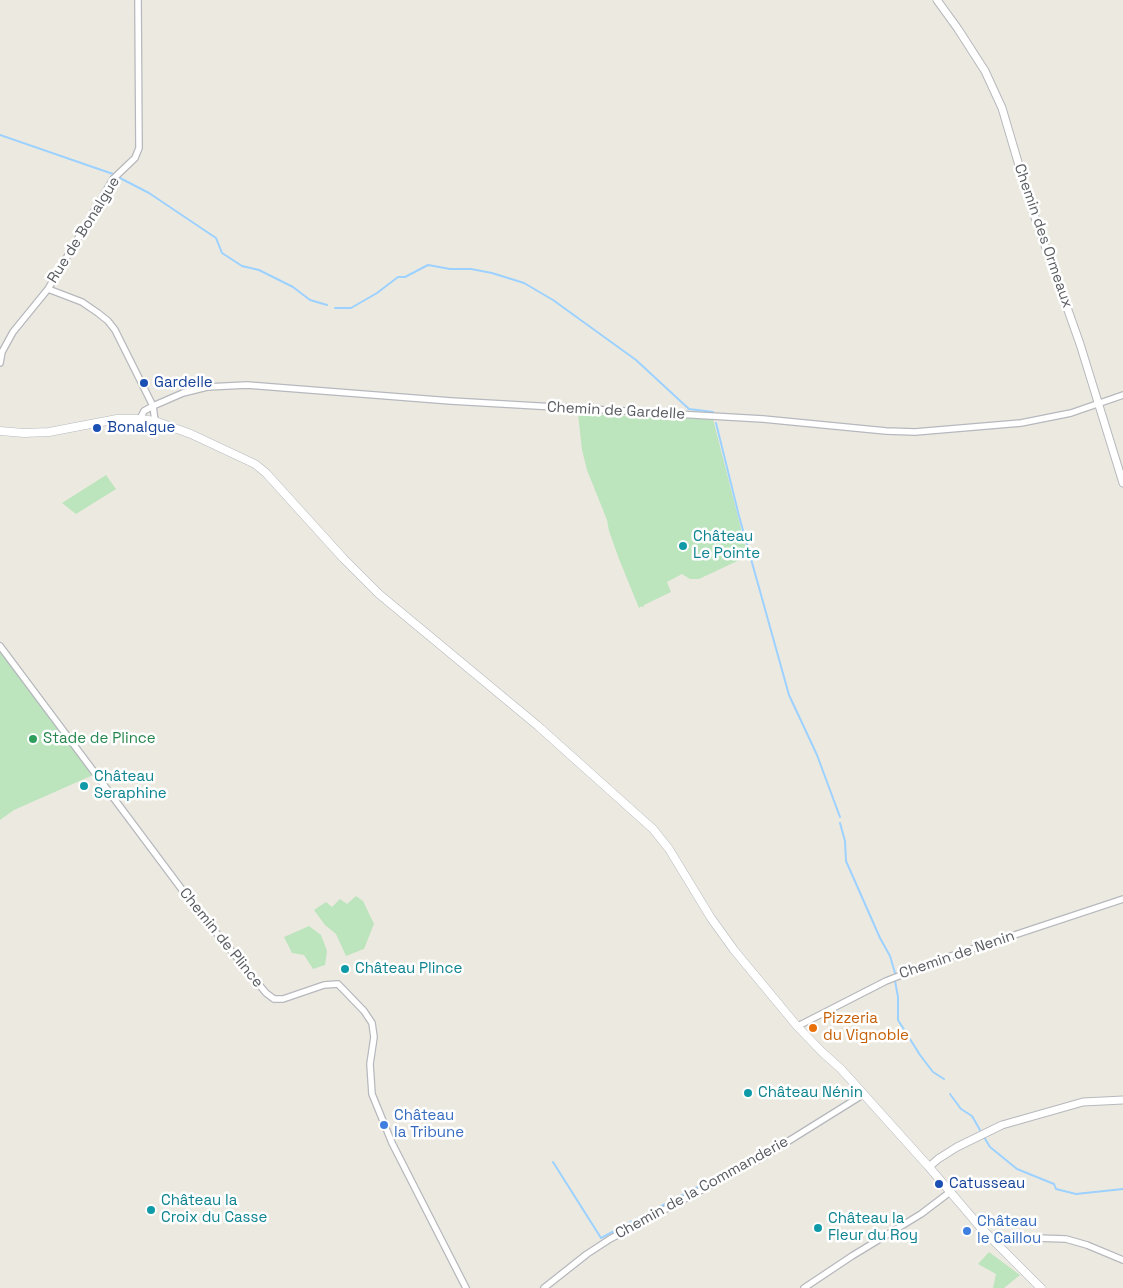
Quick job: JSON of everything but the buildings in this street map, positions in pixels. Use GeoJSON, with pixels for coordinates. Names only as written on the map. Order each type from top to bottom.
{"type":"FeatureCollection","features":[{"type":"Feature","properties":{"kind":"main road"},"geometry":{"type":"LineString","coordinates":[[0,431],[24,433],[49,432],[117,419],[155,421],[191,434],[254,464],[276,482],[343,558],[379,594],[538,726],[653,829],[734,950],[798,1026],[864,1094],[994,1242],[1041,1288]]}},
{"type":"Feature","properties":{"kind":"street","name":"Rue de Bonalgue"},"geometry":{"type":"LineString","coordinates":[[0,363],[2,352],[13,332],[48,288],[113,179],[135,158],[138,148],[138,0]]}},
{"type":"Feature","properties":{"kind":"street","name":"Chemin des Ormeaux"},"geometry":{"type":"LineString","coordinates":[[937,0],[985,71],[1002,108],[1031,206],[1080,344],[1123,483]]}},
{"type":"Feature","properties":{"kind":"street"},"geometry":{"type":"LineString","coordinates":[[48,288],[82,302],[108,321],[115,330],[153,406],[155,421]]}},
{"type":"Feature","properties":{"kind":"street","name":"Chemin de Gardelle"},"geometry":{"type":"LineString","coordinates":[[140,419],[144,411],[183,393],[207,387],[247,385],[461,401],[763,419],[915,432],[1021,423],[1071,413],[1123,395]]}},
{"type":"Feature","properties":{"kind":"street","name":"Chemin de Plince"},"geometry":{"type":"LineString","coordinates":[[0,646],[200,914],[266,993],[274,1000],[283,999],[324,985],[338,984],[364,1011],[372,1023],[374,1037],[370,1064],[372,1094],[392,1143],[466,1288]]}},
{"type":"Feature","properties":{"kind":"street","name":"Chemin de Nenin"},"geometry":{"type":"LineString","coordinates":[[798,1026],[902,974],[1123,899]]}},
{"type":"Feature","properties":{"kind":"street","name":"Chemin de la Commanderie"},"geometry":{"type":"LineString","coordinates":[[544,1288],[587,1254],[610,1239],[763,1156],[864,1094]]}},
{"type":"Feature","properties":{"kind":"street"},"geometry":{"type":"LineString","coordinates":[[929,1167],[957,1147],[1002,1125],[1083,1102],[1123,1100]]}},
{"type":"Feature","properties":{"kind":"street"},"geometry":{"type":"LineString","coordinates":[[804,1288],[922,1214],[950,1192]]}},
{"type":"Feature","properties":{"kind":"street"},"geometry":{"type":"LineString","coordinates":[[994,1242],[1004,1239],[1035,1238],[1066,1240],[1087,1244],[1123,1260]]}},
{"type":"Feature","properties":{"kind":"green space"},"geometry":{"type":"Polygon","coordinates":[[[578,414],[713,419],[748,556],[699,579],[690,579],[682,574],[667,582],[671,592],[644,605],[643,608],[642,606],[639,608],[587,470],[582,450],[578,414]]]}},
{"type":"Feature","properties":{"kind":"green space"},"geometry":{"type":"Polygon","coordinates":[[[106,475],[116,489],[76,514],[62,503],[106,475]]]}},
{"type":"Feature","properties":{"kind":"green space","name":"Stade de Plince"},"geometry":{"type":"Polygon","coordinates":[[[0,649],[93,775],[14,810],[0,820],[0,649]]]}},
{"type":"Feature","properties":{"kind":"green space"},"geometry":{"type":"Polygon","coordinates":[[[356,896],[363,901],[374,924],[364,949],[346,956],[336,934],[325,925],[314,910],[326,902],[332,907],[340,899],[347,904],[356,896]]]}},
{"type":"Feature","properties":{"kind":"green space"},"geometry":{"type":"Polygon","coordinates":[[[309,926],[321,935],[327,951],[325,965],[313,969],[304,955],[292,953],[284,937],[309,926]]]}},
{"type":"Feature","properties":{"kind":"green space"},"geometry":{"type":"Polygon","coordinates":[[[989,1252],[1020,1275],[1004,1288],[993,1288],[996,1274],[978,1264],[989,1252]]]}},
{"type":"Feature","properties":{"kind":"waterway"},"geometry":{"type":"LineString","coordinates":[[0,135],[113,174]]}},
{"type":"Feature","properties":{"kind":"waterway"},"geometry":{"type":"LineString","coordinates":[[118,177],[149,193],[216,238],[222,253],[242,266],[259,270],[293,287],[310,300],[327,305]]}},
{"type":"Feature","properties":{"kind":"waterway"},"geometry":{"type":"LineString","coordinates":[[335,308],[351,308],[377,293],[398,277],[405,277],[428,265],[492,273],[524,283],[553,300],[636,360],[689,409],[713,412]]}},
{"type":"Feature","properties":{"kind":"waterway"},"geometry":{"type":"LineString","coordinates":[[716,423],[739,516],[789,695],[817,755],[840,817]]}},
{"type":"Feature","properties":{"kind":"waterway"},"geometry":{"type":"LineString","coordinates":[[840,823],[845,841],[846,861],[880,938],[890,956],[895,973]]}},
{"type":"Feature","properties":{"kind":"waterway"},"geometry":{"type":"LineString","coordinates":[[895,981],[898,997],[898,1020],[933,1072],[944,1079]]}},
{"type":"Feature","properties":{"kind":"waterway"},"geometry":{"type":"LineString","coordinates":[[950,1094],[961,1109],[972,1116],[980,1130]]}},
{"type":"Feature","properties":{"kind":"waterway"},"geometry":{"type":"LineString","coordinates":[[984,1137],[990,1147],[1017,1169],[1054,1184],[1056,1189],[1076,1194],[1123,1189]]}},
{"type":"Feature","properties":{"kind":"waterway"},"geometry":{"type":"LineString","coordinates":[[553,1162],[601,1238],[709,1181]]}},
{"type":"Feature","properties":{"kind":"place","name":"Gardelle"},"geometry":{"type":"Point","coordinates":[144,383]}},
{"type":"Feature","properties":{"kind":"place","name":"Bonalgue"},"geometry":{"type":"Point","coordinates":[97,428]}},
{"type":"Feature","properties":{"kind":"place","name":"Château Le Pointe"},"geometry":{"type":"Point","coordinates":[683,546]}},
{"type":"Feature","properties":{"kind":"place","name":"Stade de Plince"},"geometry":{"type":"Point","coordinates":[33,739]}},
{"type":"Feature","properties":{"kind":"place","name":"Château Seraphine"},"geometry":{"type":"Point","coordinates":[84,786]}},
{"type":"Feature","properties":{"kind":"place","name":"Château Plince"},"geometry":{"type":"Point","coordinates":[345,969]}},
{"type":"Feature","properties":{"kind":"place","name":"Pizzeria du Vignoble"},"geometry":{"type":"Point","coordinates":[813,1028]}},
{"type":"Feature","properties":{"kind":"place","name":"Château Nénin"},"geometry":{"type":"Point","coordinates":[748,1093]}},
{"type":"Feature","properties":{"kind":"place","name":"Château la Tribune"},"geometry":{"type":"Point","coordinates":[384,1125]}},
{"type":"Feature","properties":{"kind":"place","name":"Catusseau"},"geometry":{"type":"Point","coordinates":[939,1184]}},
{"type":"Feature","properties":{"kind":"place","name":"Château la Croix du Casse"},"geometry":{"type":"Point","coordinates":[151,1210]}},
{"type":"Feature","properties":{"kind":"place","name":"Château la Fleur du Roy"},"geometry":{"type":"Point","coordinates":[818,1228]}},
{"type":"Feature","properties":{"kind":"place","name":"Château le Caillou"},"geometry":{"type":"Point","coordinates":[967,1231]}}]}
